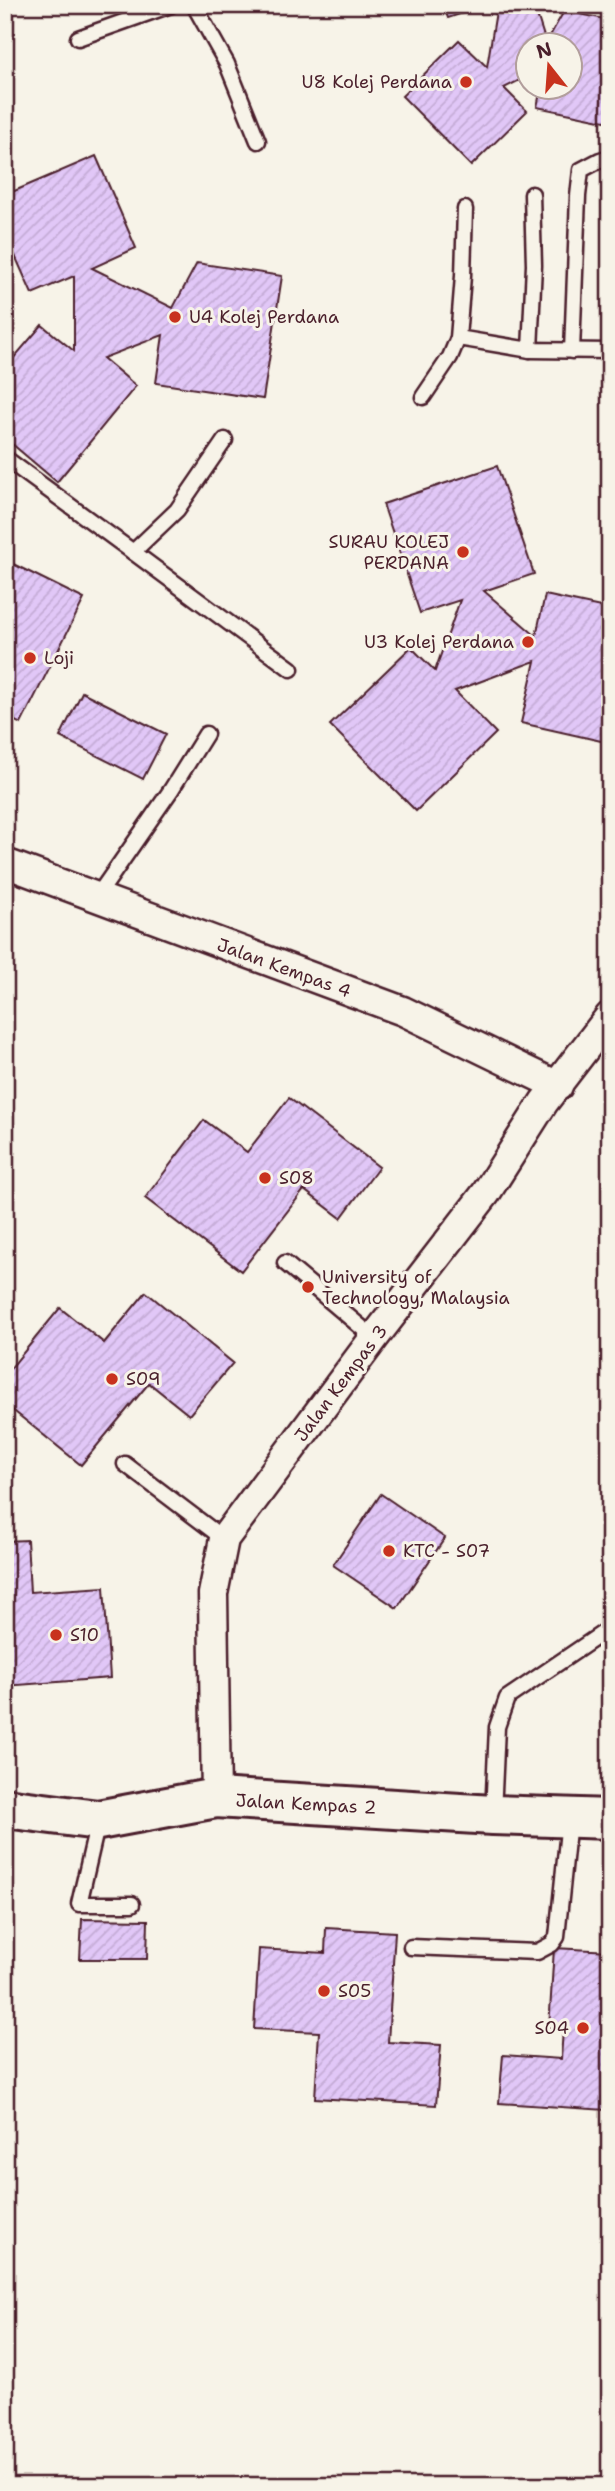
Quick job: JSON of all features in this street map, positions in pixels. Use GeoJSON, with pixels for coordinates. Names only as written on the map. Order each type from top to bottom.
{"type":"FeatureCollection","features":[{"type":"Feature","properties":{"kind":"street","name":"Jalan Kempas 4"},"geometry":{"type":"LineString","coordinates":[[5,863],[403,1011],[558,1086]]}},
{"type":"Feature","properties":{"kind":"street","name":"Jalan Kempas 3"},"geometry":{"type":"LineString","coordinates":[[216,1798],[213,1594],[224,1539],[486,1193],[544,1102],[610,1016]]}},
{"type":"Feature","properties":{"kind":"street","name":"Jalan Kempas 2"},"geometry":{"type":"LineString","coordinates":[[5,1808],[98,1821],[216,1798],[493,1815],[610,1819]]}},
{"type":"Feature","properties":{"kind":"lane"},"geometry":{"type":"LineString","coordinates":[[78,38],[171,5]]}},
{"type":"Feature","properties":{"kind":"lane"},"geometry":{"type":"LineString","coordinates":[[194,5],[226,64],[258,141]]}},
{"type":"Feature","properties":{"kind":"lane"},"geometry":{"type":"LineString","coordinates":[[572,351],[581,170],[610,157]]}},
{"type":"Feature","properties":{"kind":"lane"},"geometry":{"type":"LineString","coordinates":[[530,350],[534,265],[532,194]]}},
{"type":"Feature","properties":{"kind":"lane"},"geometry":{"type":"LineString","coordinates":[[423,397],[450,357],[457,338],[463,276],[465,209]]}},
{"type":"Feature","properties":{"kind":"lane"},"geometry":{"type":"LineString","coordinates":[[457,338],[530,350],[610,351]]}},
{"type":"Feature","properties":{"kind":"lane"},"geometry":{"type":"LineString","coordinates":[[133,552],[177,510],[225,439]]}},
{"type":"Feature","properties":{"kind":"lane"},"geometry":{"type":"LineString","coordinates":[[5,458],[291,669]]}},
{"type":"Feature","properties":{"kind":"lane"},"geometry":{"type":"LineString","coordinates":[[96,898],[171,790],[206,734]]}},
{"type":"Feature","properties":{"kind":"lane"},"geometry":{"type":"LineString","coordinates":[[285,1263],[374,1338]]}},
{"type":"Feature","properties":{"kind":"lane"},"geometry":{"type":"LineString","coordinates":[[125,1464],[224,1539]]}},
{"type":"Feature","properties":{"kind":"lane"},"geometry":{"type":"LineString","coordinates":[[493,1815],[497,1727],[507,1698],[610,1628]]}},
{"type":"Feature","properties":{"kind":"lane"},"geometry":{"type":"LineString","coordinates":[[411,1947],[537,1952],[552,1944],[557,1937],[569,1818]]}},
{"type":"Feature","properties":{"kind":"lane"},"geometry":{"type":"LineString","coordinates":[[98,1821],[79,1904],[132,1904]]}},
{"type":"Feature","properties":{"kind":"building"},"geometry":{"type":"Polygon","coordinates":[[[443,5],[487,5],[448,18],[443,5]]]}},
{"type":"Feature","properties":{"kind":"building","name":"U8 Kolej Perdana"},"geometry":{"type":"Polygon","coordinates":[[[497,5],[534,5],[543,32],[514,32],[514,83],[504,88],[514,98],[514,102],[518,102],[527,111],[471,166],[402,96],[459,40],[487,67],[497,5]]]}},
{"type":"Feature","properties":{"kind":"building","name":"U8 Kolej Perdana"},"geometry":{"type":"Polygon","coordinates":[[[564,11],[610,20],[610,122],[537,107],[538,102],[584,102],[584,32],[552,32],[564,11]]]}},
{"type":"Feature","properties":{"kind":"building","name":"U4 Kolej Perdana"},"geometry":{"type":"Polygon","coordinates":[[[96,156],[136,248],[92,268],[173,308],[197,263],[282,276],[263,399],[156,383],[163,335],[103,358],[136,386],[57,482],[5,438],[5,368],[42,325],[74,351],[74,276],[32,294],[5,233],[5,195],[96,156]]]}},
{"type":"Feature","properties":{"kind":"building","name":"U3 Kolej Perdana"},"geometry":{"type":"Polygon","coordinates":[[[497,466],[534,574],[484,591],[536,636],[545,595],[610,609],[610,743],[521,723],[535,661],[455,691],[496,733],[416,811],[330,725],[411,647],[435,671],[460,600],[420,613],[383,504],[497,466]]]}},
{"type":"Feature","properties":{"kind":"building","name":"Loji"},"geometry":{"type":"Polygon","coordinates":[[[5,560],[84,599],[21,724],[5,716],[5,560]]]}},
{"type":"Feature","properties":{"kind":"building","name":"Loji"},"geometry":{"type":"Polygon","coordinates":[[[82,692],[166,734],[143,779],[60,737],[82,692]]]}},
{"type":"Feature","properties":{"kind":"building","name":"S08"},"geometry":{"type":"Polygon","coordinates":[[[289,1098],[379,1167],[341,1218],[304,1190],[241,1271],[145,1198],[204,1120],[247,1152],[289,1098]]]}},
{"type":"Feature","properties":{"kind":"building","name":"S09"},"geometry":{"type":"Polygon","coordinates":[[[146,1292],[233,1363],[189,1415],[149,1383],[81,1465],[5,1404],[5,1375],[60,1308],[104,1343],[146,1292]]]}},
{"type":"Feature","properties":{"kind":"building","name":"KTC - S07"},"geometry":{"type":"Polygon","coordinates":[[[381,1494],[445,1538],[397,1608],[333,1565],[381,1494]]]}},
{"type":"Feature","properties":{"kind":"building","name":"S10"},"geometry":{"type":"Polygon","coordinates":[[[27,1540],[30,1592],[104,1587],[110,1678],[5,1686],[5,1541],[27,1540]]]}},
{"type":"Feature","properties":{"kind":"building"},"geometry":{"type":"Polygon","coordinates":[[[82,1919],[148,1920],[147,1959],[80,1959],[82,1919]]]}},
{"type":"Feature","properties":{"kind":"building","name":"S05"},"geometry":{"type":"Polygon","coordinates":[[[326,1928],[395,1932],[388,2042],[441,2045],[436,2105],[315,2098],[319,2032],[254,2029],[259,1949],[325,1953],[326,1928]]]}},
{"type":"Feature","properties":{"kind":"building","name":"S04"},"geometry":{"type":"Polygon","coordinates":[[[554,1948],[610,1951],[610,2054],[606,2110],[499,2103],[503,2055],[561,2059],[563,2029],[549,2028],[554,1948]]]}},
{"type":"Feature","properties":{"kind":"place","name":"U8 Kolej Perdana"},"geometry":{"type":"Point","coordinates":[466,82]}},
{"type":"Feature","properties":{"kind":"place","name":"U4 Kolej Perdana"},"geometry":{"type":"Point","coordinates":[175,317]}},
{"type":"Feature","properties":{"kind":"place","name":"SURAU KOLEJ PERDANA"},"geometry":{"type":"Point","coordinates":[463,552]}},
{"type":"Feature","properties":{"kind":"place","name":"U3 Kolej Perdana"},"geometry":{"type":"Point","coordinates":[528,642]}},
{"type":"Feature","properties":{"kind":"place","name":"Loji"},"geometry":{"type":"Point","coordinates":[30,658]}},
{"type":"Feature","properties":{"kind":"place","name":"S08"},"geometry":{"type":"Point","coordinates":[265,1178]}},
{"type":"Feature","properties":{"kind":"place","name":"University of Technology, Malaysia"},"geometry":{"type":"Point","coordinates":[308,1287]}},
{"type":"Feature","properties":{"kind":"place","name":"S09"},"geometry":{"type":"Point","coordinates":[112,1379]}},
{"type":"Feature","properties":{"kind":"place","name":"KTC - S07"},"geometry":{"type":"Point","coordinates":[389,1551]}},
{"type":"Feature","properties":{"kind":"place","name":"S10"},"geometry":{"type":"Point","coordinates":[56,1635]}},
{"type":"Feature","properties":{"kind":"place","name":"S05"},"geometry":{"type":"Point","coordinates":[324,1991]}},
{"type":"Feature","properties":{"kind":"place","name":"S04"},"geometry":{"type":"Point","coordinates":[583,2028]}}]}
